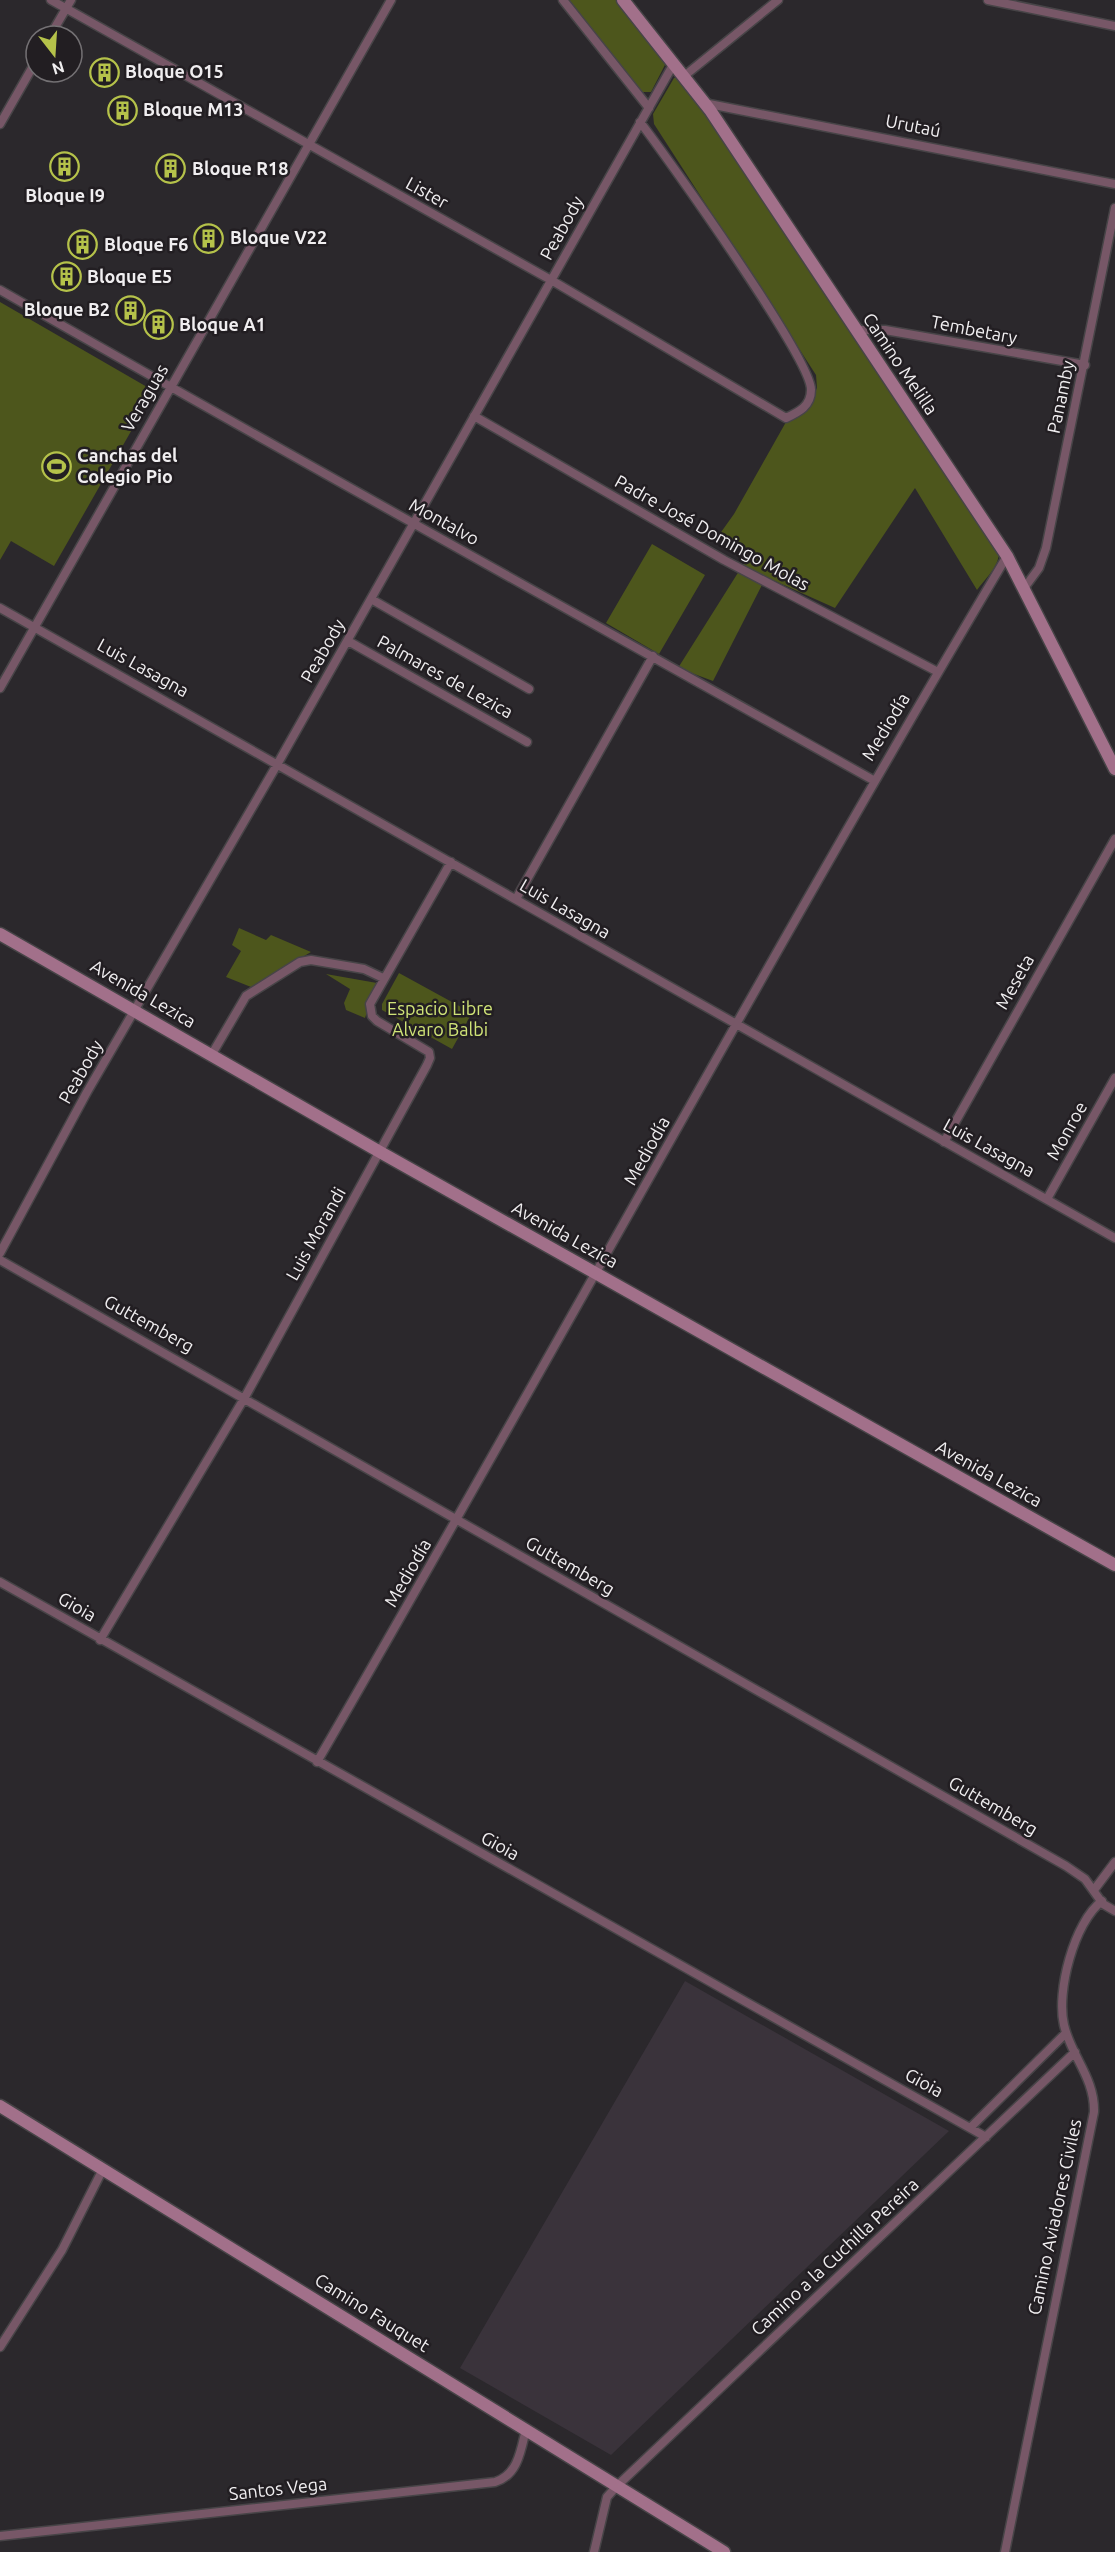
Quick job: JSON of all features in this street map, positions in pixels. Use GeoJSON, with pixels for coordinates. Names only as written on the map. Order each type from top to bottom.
{"type":"FeatureCollection","features":[{"type":"Feature","properties":{"kind":"street","name":"Lister"},"geometry":{"type":"LineString","coordinates":[[51,0],[551,280],[786,418],[797,413],[810,401],[811,386],[800,360],[640,122]]}},
{"type":"Feature","properties":{"kind":"street"},"geometry":{"type":"LineString","coordinates":[[57,24],[71,0]]}},
{"type":"Feature","properties":{"kind":"street","name":"Veraguas"},"geometry":{"type":"LineString","coordinates":[[0,688],[391,0]]}},
{"type":"Feature","properties":{"kind":"street"},"geometry":{"type":"LineString","coordinates":[[563,0],[649,108]]}},
{"type":"Feature","properties":{"kind":"street","name":"Camino Melilla"},"geometry":{"type":"LineString","coordinates":[[623,0],[704,103],[1007,556],[1115,769]]}},
{"type":"Feature","properties":{"kind":"street"},"geometry":{"type":"LineString","coordinates":[[683,77],[778,0]]}},
{"type":"Feature","properties":{"kind":"street"},"geometry":{"type":"LineString","coordinates":[[988,0],[1115,26]]}},
{"type":"Feature","properties":{"kind":"street","name":"Peabody"},"geometry":{"type":"LineString","coordinates":[[0,1253],[87,1092],[136,1011],[348,641],[673,65]]}},
{"type":"Feature","properties":{"kind":"street"},"geometry":{"type":"LineString","coordinates":[[0,124],[24,82]]}},
{"type":"Feature","properties":{"kind":"street","name":"Urutaú"},"geometry":{"type":"LineString","coordinates":[[704,103],[1115,184]]}},
{"type":"Feature","properties":{"kind":"street","name":"Panamby"},"geometry":{"type":"LineString","coordinates":[[1024,587],[1035,575],[1046,548],[1115,208]]}},
{"type":"Feature","properties":{"kind":"street","name":"Montalvo"},"geometry":{"type":"LineString","coordinates":[[0,290],[170,388],[873,780]]}},
{"type":"Feature","properties":{"kind":"street","name":"Tembetary"},"geometry":{"type":"LineString","coordinates":[[856,330],[885,330],[1084,365]]}},
{"type":"Feature","properties":{"kind":"street","name":"Padre José Domingo Molas"},"geometry":{"type":"LineString","coordinates":[[474,416],[724,560],[938,672]]}},
{"type":"Feature","properties":{"kind":"street","name":"Mediodía"},"geometry":{"type":"LineString","coordinates":[[317,1762],[597,1274],[873,780],[1007,556]]}},
{"type":"Feature","properties":{"kind":"street"},"geometry":{"type":"LineString","coordinates":[[371,599],[529,689]]}},
{"type":"Feature","properties":{"kind":"street","name":"Luis Lasagna"},"geometry":{"type":"LineString","coordinates":[[0,608],[278,763],[1115,1238]]}},
{"type":"Feature","properties":{"kind":"street","name":"Palmares de Lezica"},"geometry":{"type":"LineString","coordinates":[[348,641],[527,742]]}},
{"type":"Feature","properties":{"kind":"street"},"geometry":{"type":"LineString","coordinates":[[516,899],[653,656]]}},
{"type":"Feature","properties":{"kind":"street","name":"Meseta"},"geometry":{"type":"LineString","coordinates":[[944,1142],[1115,839]]}},
{"type":"Feature","properties":{"kind":"street","name":"Luis Morandi"},"geometry":{"type":"LineString","coordinates":[[100,1640],[245,1398],[430,1058],[429,1052],[372,1016],[370,1004],[451,862]]}},
{"type":"Feature","properties":{"kind":"street","name":"Avenida Lezica"},"geometry":{"type":"LineString","coordinates":[[0,934],[380,1152],[1115,1565]]}},
{"type":"Feature","properties":{"kind":"street"},"geometry":{"type":"LineString","coordinates":[[212,1054],[246,996],[300,962],[311,960],[364,969],[383,978]]}},
{"type":"Feature","properties":{"kind":"street","name":"Monroe"},"geometry":{"type":"LineString","coordinates":[[1047,1199],[1115,1078]]}},
{"type":"Feature","properties":{"kind":"street","name":"Guttemberg"},"geometry":{"type":"LineString","coordinates":[[0,1260],[1066,1866],[1085,1879],[1102,1901],[1115,1911]]}},
{"type":"Feature","properties":{"kind":"street","name":"Gioia"},"geometry":{"type":"LineString","coordinates":[[0,1582],[986,2136]]}},
{"type":"Feature","properties":{"kind":"street"},"geometry":{"type":"LineString","coordinates":[[1094,1890],[1107,1876],[1115,1862]]}},
{"type":"Feature","properties":{"kind":"street","name":"Camino Aviadores Civiles"},"geometry":{"type":"LineString","coordinates":[[1005,2552],[1092,2121],[1092,2088],[1066,2033],[1062,2008],[1072,1951],[1086,1916],[1102,1901]]}},
{"type":"Feature","properties":{"kind":"street"},"geometry":{"type":"LineString","coordinates":[[970,2128],[1066,2033]]}},
{"type":"Feature","properties":{"kind":"street","name":"Camino a la Cuchilla Pereira"},"geometry":{"type":"LineString","coordinates":[[594,2552],[607,2497],[617,2486],[1076,2052]]}},
{"type":"Feature","properties":{"kind":"street","name":"Camino Fauquet"},"geometry":{"type":"LineString","coordinates":[[0,2106],[724,2552]]}},
{"type":"Feature","properties":{"kind":"street"},"geometry":{"type":"LineString","coordinates":[[0,2347],[62,2250],[103,2169]]}},
{"type":"Feature","properties":{"kind":"street","name":"Santos Vega"},"geometry":{"type":"LineString","coordinates":[[0,2535],[495,2482],[502,2480],[516,2466],[526,2429]]}},
{"type":"Feature","properties":{"kind":"shaded area"},"geometry":{"type":"Polygon","coordinates":[[[685,1981],[949,2131],[611,2455],[460,2368],[685,1981]]]}},
{"type":"Feature","properties":{"kind":"green space"},"geometry":{"type":"Polygon","coordinates":[[[569,0],[620,0],[667,61],[651,92],[642,92],[569,0]]]}},
{"type":"Feature","properties":{"kind":"green space"},"geometry":{"type":"Polygon","coordinates":[[[674,78],[678,78],[725,137],[999,552],[994,568],[977,590],[915,488],[835,608],[766,577],[713,681],[678,668],[746,560],[714,542],[734,514],[786,422],[813,397],[817,388],[816,375],[654,124],[653,114],[674,78]]]}},
{"type":"Feature","properties":{"kind":"green space","name":"Canchas del Colegio Pio"},"geometry":{"type":"Polygon","coordinates":[[[0,302],[154,391],[54,566],[11,541],[0,560],[0,302]]]}},
{"type":"Feature","properties":{"kind":"green space"},"geometry":{"type":"Polygon","coordinates":[[[652,544],[705,575],[659,654],[606,623],[652,544]]]}},
{"type":"Feature","properties":{"kind":"green space"},"geometry":{"type":"Polygon","coordinates":[[[239,928],[266,940],[271,935],[311,952],[251,987],[226,977],[241,951],[232,945],[239,928]]]}},
{"type":"Feature","properties":{"kind":"green space","name":"Espacio Libre Alvaro Balbi"},"geometry":{"type":"Polygon","coordinates":[[[399,973],[472,1013],[452,1049],[382,1010],[382,1004],[399,973]]]}},
{"type":"Feature","properties":{"kind":"green space"},"geometry":{"type":"Polygon","coordinates":[[[326,974],[377,983],[365,1018],[346,1010],[344,1003],[350,989],[326,974]]]}},
{"type":"Feature","properties":{"kind":"place","name":"Bloque O15"},"geometry":{"type":"Point","coordinates":[104,72]}},
{"type":"Feature","properties":{"kind":"place","name":"Bloque M13"},"geometry":{"type":"Point","coordinates":[122,110]}},
{"type":"Feature","properties":{"kind":"place","name":"Bloque I9"},"geometry":{"type":"Point","coordinates":[65,167]}},
{"type":"Feature","properties":{"kind":"place","name":"Bloque R18"},"geometry":{"type":"Point","coordinates":[171,169]}},
{"type":"Feature","properties":{"kind":"place","name":"Bloque V22"},"geometry":{"type":"Point","coordinates":[209,238]}},
{"type":"Feature","properties":{"kind":"place","name":"Bloque F6"},"geometry":{"type":"Point","coordinates":[83,245]}},
{"type":"Feature","properties":{"kind":"place","name":"Bloque E5"},"geometry":{"type":"Point","coordinates":[66,277]}},
{"type":"Feature","properties":{"kind":"place","name":"Bloque B2"},"geometry":{"type":"Point","coordinates":[131,310]}},
{"type":"Feature","properties":{"kind":"place","name":"Bloque A1"},"geometry":{"type":"Point","coordinates":[158,325]}},
{"type":"Feature","properties":{"kind":"place","name":"Canchas del Colegio Pio"},"geometry":{"type":"Point","coordinates":[56,466]}}]}
